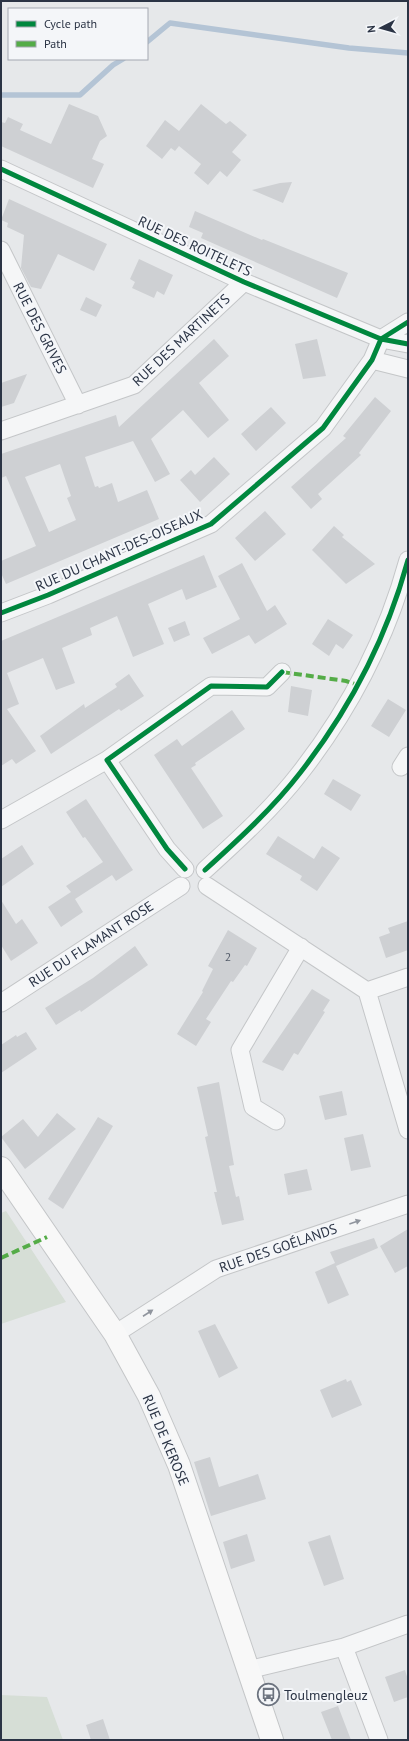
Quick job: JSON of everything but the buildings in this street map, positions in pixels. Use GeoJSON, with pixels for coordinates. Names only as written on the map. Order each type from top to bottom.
{"type":"FeatureCollection","features":[{"type":"Feature","properties":{"kind":"main road","name":"RUE DE KEROSE"},"geometry":{"type":"LineString","coordinates":[[1,1168],[115,1334],[149,1396],[179,1465],[272,1740]]}},
{"type":"Feature","properties":{"kind":"street","name":"RUE DES ROITELETS"},"geometry":{"type":"LineString","coordinates":[[1,169],[244,282],[381,339],[408,344]]}},
{"type":"Feature","properties":{"kind":"street","name":"RUE DES GRIVES"},"geometry":{"type":"LineString","coordinates":[[1,250],[78,405]]}},
{"type":"Feature","properties":{"kind":"street","name":"RUE DES MARTINETS"},"geometry":{"type":"LineString","coordinates":[[1,431],[134,386],[244,282]]}},
{"type":"Feature","properties":{"kind":"street"},"geometry":{"type":"LineString","coordinates":[[408,322],[381,339],[372,360],[408,369]]}},
{"type":"Feature","properties":{"kind":"street","name":"RUE DU CHANT-DES-OISEAUX"},"geometry":{"type":"LineString","coordinates":[[1,613],[210,524],[324,428],[372,360]]}},
{"type":"Feature","properties":{"kind":"street"},"geometry":{"type":"LineString","coordinates":[[408,560],[400,590],[382,636],[358,685],[328,735],[300,773],[278,799],[206,878],[203,891],[197,894],[185,891],[181,886],[180,875],[185,869],[195,865],[206,878],[301,947],[367,991],[408,1130]]}},
{"type":"Feature","properties":{"kind":"street"},"geometry":{"type":"LineString","coordinates":[[1,820],[107,760],[211,686],[267,687],[282,672]]}},
{"type":"Feature","properties":{"kind":"street"},"geometry":{"type":"LineString","coordinates":[[107,760],[167,849],[185,869]]}},
{"type":"Feature","properties":{"kind":"street","name":"RUE DU FLAMANT ROSE"},"geometry":{"type":"LineString","coordinates":[[1,1003],[181,886]]}},
{"type":"Feature","properties":{"kind":"street"},"geometry":{"type":"LineString","coordinates":[[276,1121],[253,1107],[240,1050],[301,947]]}},
{"type":"Feature","properties":{"kind":"street"},"geometry":{"type":"LineString","coordinates":[[367,991],[408,977]]}},
{"type":"Feature","properties":{"kind":"street","name":"RUE DES GOÉLANDS"},"geometry":{"type":"LineString","coordinates":[[115,1334],[216,1269],[408,1204]]}},
{"type":"Feature","properties":{"kind":"street"},"geometry":{"type":"LineString","coordinates":[[248,1670],[344,1647],[408,1624]]}},
{"type":"Feature","properties":{"kind":"street"},"geometry":{"type":"LineString","coordinates":[[344,1647],[378,1740]]}},
{"type":"Feature","properties":{"kind":"shaded area"},"geometry":{"type":"Polygon","coordinates":[[[6,1211],[66,1302],[1,1324],[1,1213],[6,1211]]]}},
{"type":"Feature","properties":{"kind":"shaded area"},"geometry":{"type":"Polygon","coordinates":[[[1,1695],[47,1697],[63,1740],[1,1740],[1,1695]]]}},
{"type":"Feature","properties":{"kind":"waterway"},"geometry":{"type":"LineString","coordinates":[[148,41],[170,23],[349,48],[408,53]]}},
{"type":"Feature","properties":{"kind":"waterway"},"geometry":{"type":"LineString","coordinates":[[1,95],[80,95],[113,65],[121,60]]}},
{"type":"Feature","properties":{"kind":"marked path"},"geometry":{"type":"LineString","coordinates":[[282,672],[346,681],[358,685]]}},
{"type":"Feature","properties":{"kind":"marked path"},"geometry":{"type":"LineString","coordinates":[[1,1258],[47,1237]]}},
{"type":"Feature","properties":{"kind":"cycle path"},"geometry":{"type":"LineString","coordinates":[[1,169],[244,282],[381,339],[408,344]]}},
{"type":"Feature","properties":{"kind":"cycle path"},"geometry":{"type":"LineString","coordinates":[[1,613],[48,595],[211,524],[323,428],[372,360],[381,339],[408,322]]}},
{"type":"Feature","properties":{"kind":"cycle path"},"geometry":{"type":"LineString","coordinates":[[205,870],[267,811],[290,786],[335,724],[351,698],[378,644],[389,617],[408,560]]}},
{"type":"Feature","properties":{"kind":"cycle path"},"geometry":{"type":"LineString","coordinates":[[185,869],[167,849],[107,760],[211,686],[267,687],[282,672]]}},
{"type":"Feature","properties":{"kind":"place","name":"Toulmengleuz"},"geometry":{"type":"Point","coordinates":[268,1695]}}]}
